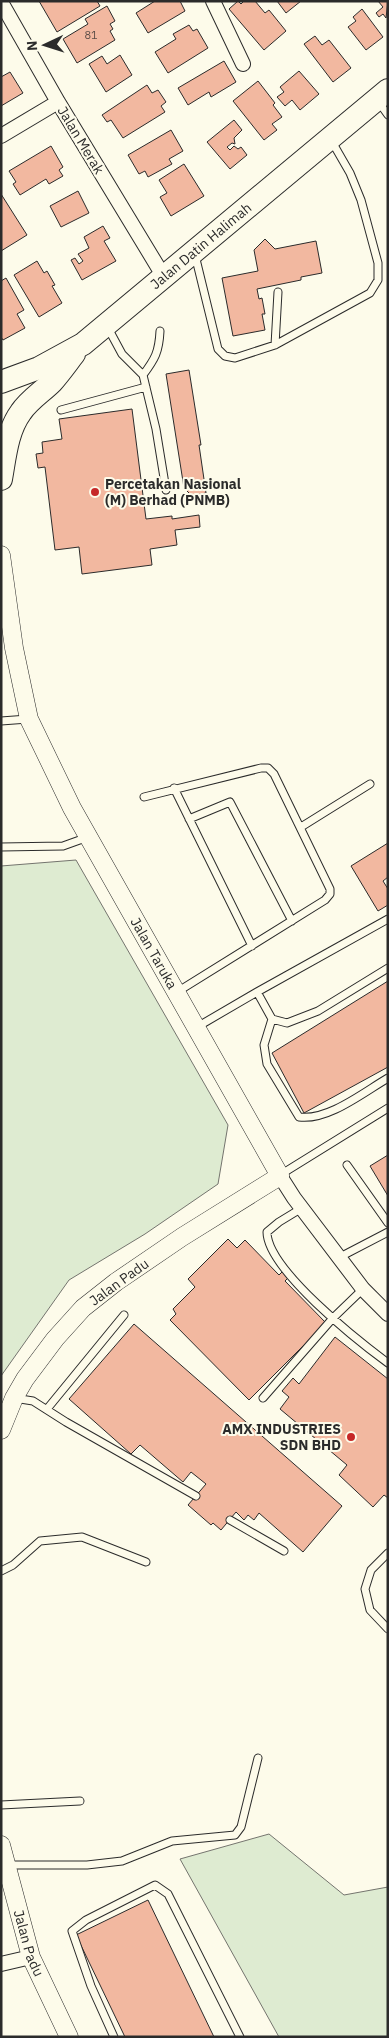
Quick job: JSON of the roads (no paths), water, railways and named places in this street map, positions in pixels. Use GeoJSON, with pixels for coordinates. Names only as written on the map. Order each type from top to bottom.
{"type":"FeatureCollection","features":[{"type":"Feature","properties":{"kind":"main road","name":"Jalan Datin Halimah"},"geometry":{"type":"LineString","coordinates":[[1,382],[39,368],[83,344],[329,138],[384,102]]}},
{"type":"Feature","properties":{"kind":"main road"},"geometry":{"type":"LineString","coordinates":[[1,479],[8,443],[14,424],[21,412],[30,400],[51,382],[83,344]]}},
{"type":"Feature","properties":{"kind":"street"},"geometry":{"type":"LineString","coordinates":[[212,1],[243,64]]}},
{"type":"Feature","properties":{"kind":"street","name":"Jalan Merak"},"geometry":{"type":"LineString","coordinates":[[1,2],[58,102],[164,277]]}},
{"type":"Feature","properties":{"kind":"street"},"geometry":{"type":"LineString","coordinates":[[1,136],[58,102]]}},
{"type":"Feature","properties":{"kind":"street","name":"Jalan Taruka"},"geometry":{"type":"LineString","coordinates":[[1,555],[14,648],[29,719],[72,808],[280,1176],[363,1289],[388,1314]]}},
{"type":"Feature","properties":{"kind":"street","name":"Jalan Padu"},"geometry":{"type":"LineString","coordinates":[[1,1430],[14,1398],[55,1339],[83,1308],[116,1282],[182,1237],[280,1176]]}},
{"type":"Feature","properties":{"kind":"street","name":"Jalan Padu"},"geometry":{"type":"LineString","coordinates":[[1,1845],[31,1957],[69,2037]]}},
{"type":"Feature","properties":{"kind":"street"},"geometry":{"type":"LineString","coordinates":[[1,1964],[31,1957]]}},
{"type":"Feature","properties":{"kind":"lane"},"geometry":{"type":"LineString","coordinates":[[194,252],[218,349],[225,356],[235,358],[275,345],[370,293],[378,280],[378,263],[360,200],[350,173],[329,138]]}},
{"type":"Feature","properties":{"kind":"lane"},"geometry":{"type":"LineString","coordinates":[[275,345],[278,292]]}},
{"type":"Feature","properties":{"kind":"lane"},"geometry":{"type":"LineString","coordinates":[[106,324],[122,354],[143,375],[156,429],[166,490]]}},
{"type":"Feature","properties":{"kind":"lane"},"geometry":{"type":"LineString","coordinates":[[143,375],[156,358],[160,331]]}},
{"type":"Feature","properties":{"kind":"lane"},"geometry":{"type":"LineString","coordinates":[[61,410],[146,387]]}},
{"type":"Feature","properties":{"kind":"lane"},"geometry":{"type":"LineString","coordinates":[[1,721],[29,719]]}},
{"type":"Feature","properties":{"kind":"lane"},"geometry":{"type":"LineString","coordinates":[[144,797],[174,788],[268,768],[274,774],[329,885],[330,894],[325,900],[177,992]]}},
{"type":"Feature","properties":{"kind":"lane"},"geometry":{"type":"LineString","coordinates":[[301,827],[370,784]]}},
{"type":"Feature","properties":{"kind":"lane"},"geometry":{"type":"LineString","coordinates":[[174,788],[252,946]]}},
{"type":"Feature","properties":{"kind":"lane"},"geometry":{"type":"LineString","coordinates":[[189,819],[230,802],[292,921]]}},
{"type":"Feature","properties":{"kind":"lane"},"geometry":{"type":"LineString","coordinates":[[1,847],[63,846],[89,837]]}},
{"type":"Feature","properties":{"kind":"lane"},"geometry":{"type":"LineString","coordinates":[[197,1028],[257,992],[388,919]]}},
{"type":"Feature","properties":{"kind":"lane"},"geometry":{"type":"LineString","coordinates":[[257,992],[272,1019],[287,1023],[318,1011],[388,968]]}},
{"type":"Feature","properties":{"kind":"lane"},"geometry":{"type":"LineString","coordinates":[[272,1019],[264,1045],[267,1064],[300,1117],[310,1118],[328,1113],[388,1078]]}},
{"type":"Feature","properties":{"kind":"lane"},"geometry":{"type":"LineString","coordinates":[[280,1176],[388,1108]]}},
{"type":"Feature","properties":{"kind":"lane"},"geometry":{"type":"LineString","coordinates":[[347,1165],[388,1222]]}},
{"type":"Feature","properties":{"kind":"lane"},"geometry":{"type":"LineString","coordinates":[[302,1208],[267,1232],[270,1250],[333,1318],[353,1337],[388,1364]]}},
{"type":"Feature","properties":{"kind":"lane"},"geometry":{"type":"LineString","coordinates":[[340,1256],[388,1232]]}},
{"type":"Feature","properties":{"kind":"lane"},"geometry":{"type":"LineString","coordinates":[[263,1398],[333,1318],[363,1289]]}},
{"type":"Feature","properties":{"kind":"lane"},"geometry":{"type":"LineString","coordinates":[[47,1409],[124,1315]]}},
{"type":"Feature","properties":{"kind":"lane"},"geometry":{"type":"LineString","coordinates":[[14,1398],[33,1401],[66,1422],[196,1496]]}},
{"type":"Feature","properties":{"kind":"lane"},"geometry":{"type":"LineString","coordinates":[[230,1520],[284,1551]]}},
{"type":"Feature","properties":{"kind":"lane"},"geometry":{"type":"LineString","coordinates":[[1,1571],[13,1565],[40,1541],[82,1537],[146,1562]]}},
{"type":"Feature","properties":{"kind":"lane"},"geometry":{"type":"LineString","coordinates":[[388,1553],[371,1570],[365,1589],[370,1610],[388,1628]]}},
{"type":"Feature","properties":{"kind":"lane"},"geometry":{"type":"LineString","coordinates":[[5,1865],[96,1864],[122,1861],[172,1841],[235,1835],[241,1827],[258,1758]]}},
{"type":"Feature","properties":{"kind":"lane"},"geometry":{"type":"LineString","coordinates":[[1,1805],[80,1801]]}},
{"type":"Feature","properties":{"kind":"lane"},"geometry":{"type":"LineString","coordinates":[[114,2037],[72,1932],[86,1920],[155,1885],[168,1894],[240,2037]]}},
{"type":"Feature","properties":{"kind":"place","name":"Percetakan Nasional (M) Berhad (PNMB)"},"geometry":{"type":"Point","coordinates":[95,492]}},
{"type":"Feature","properties":{"kind":"place","name":"AMX INDUSTRIES SDN BHD"},"geometry":{"type":"Point","coordinates":[351,1437]}}]}
